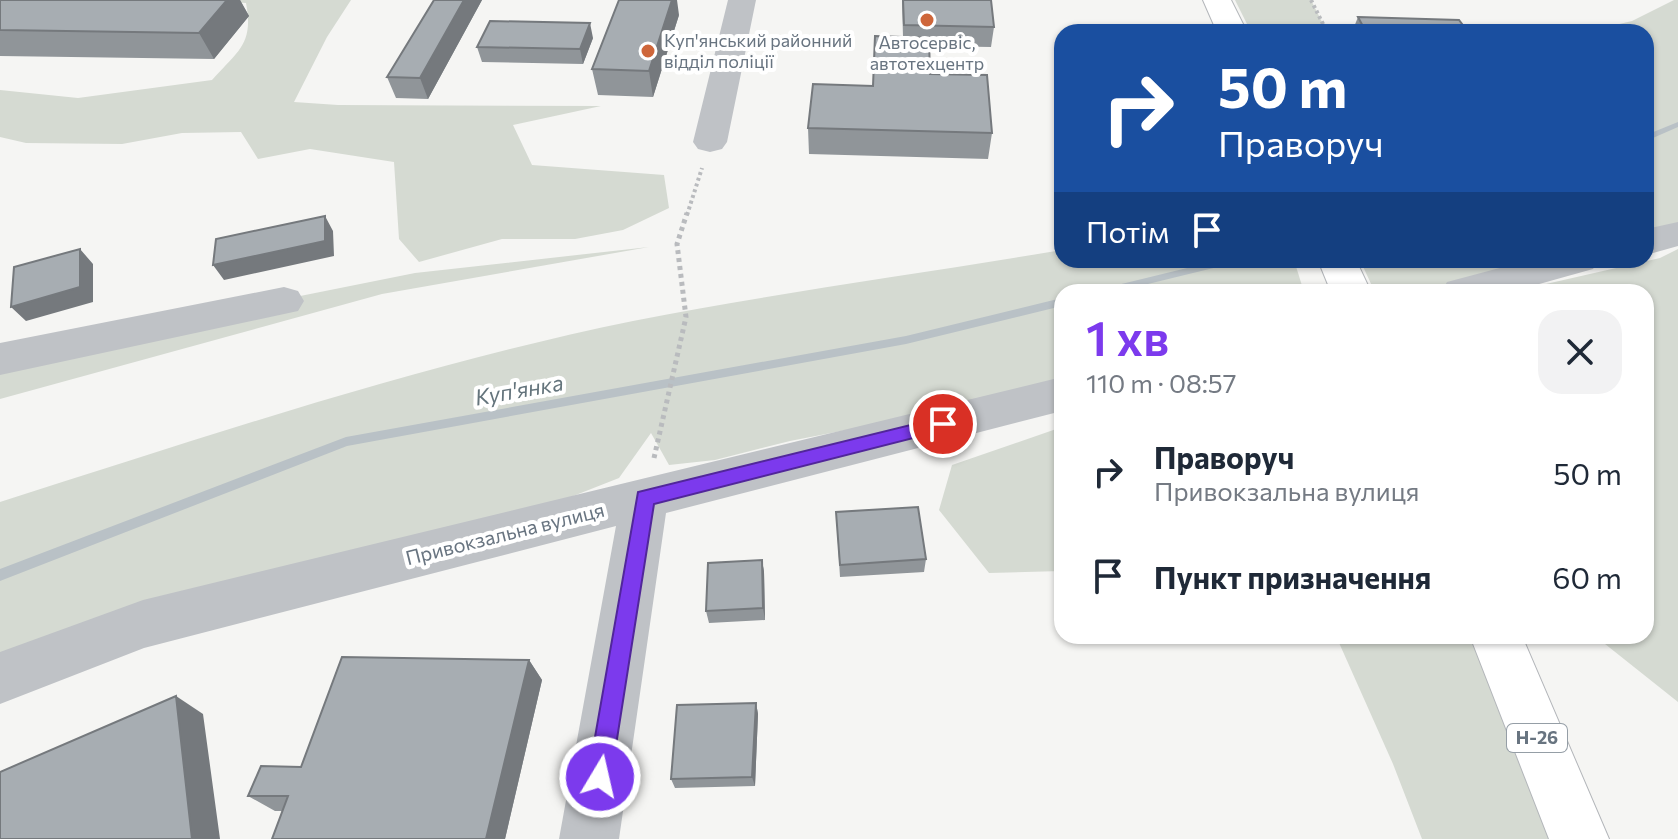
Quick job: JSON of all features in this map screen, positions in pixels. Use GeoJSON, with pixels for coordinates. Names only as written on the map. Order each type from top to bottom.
{"type":"FeatureCollection","features":[{"type":"Feature","properties":{"kind":"main road"},"geometry":{"type":"LineString","coordinates":[[1217,0],[1228,24]]}},
{"type":"Feature","properties":{"kind":"main road","name":"Н-26"},"geometry":{"type":"LineString","coordinates":[[1499,644],[1579,839]]}},
{"type":"Feature","properties":{"kind":"street"},"geometry":{"type":"LineString","coordinates":[[710,142],[742,0]]}},
{"type":"Feature","properties":{"kind":"street"},"geometry":{"type":"LineString","coordinates":[[1654,240],[1678,234]]}},
{"type":"Feature","properties":{"kind":"street"},"geometry":{"type":"LineString","coordinates":[[1491,284],[1550,268]]}},
{"type":"Feature","properties":{"kind":"street"},"geometry":{"type":"LineString","coordinates":[[0,359],[284,301]]}},
{"type":"Feature","properties":{"kind":"street","name":"Привокзальна вулиця"},"geometry":{"type":"LineString","coordinates":[[0,678],[143,624],[1054,396]]}},
{"type":"Feature","properties":{"kind":"street"},"geometry":{"type":"LineString","coordinates":[[589,839],[645,498]]}},
{"type":"Feature","properties":{"kind":"path"},"geometry":{"type":"LineString","coordinates":[[1311,0],[1323,24]]}},
{"type":"Feature","properties":{"kind":"path"},"geometry":{"type":"LineString","coordinates":[[645,498],[686,317],[677,244],[710,142]]}},
{"type":"Feature","properties":{"kind":"shaded area"},"geometry":{"type":"Polygon","coordinates":[[[203,0],[351,0],[327,37],[294,102],[338,105],[601,106],[513,125],[532,165],[664,175],[669,208],[623,230],[575,239],[502,239],[419,262],[399,239],[394,162],[310,149],[258,159],[241,132],[182,133],[122,144],[26,143],[0,137],[0,90],[78,98],[212,80],[242,46],[248,17],[246,3],[203,0]]]}},
{"type":"Feature","properties":{"kind":"shaded area"},"geometry":{"type":"Polygon","coordinates":[[[1235,0],[1311,0],[1323,24],[1247,24],[1235,0]]]}},
{"type":"Feature","properties":{"kind":"shaded area"},"geometry":{"type":"Polygon","coordinates":[[[1678,0],[1678,225],[1654,232],[1654,24],[1619,24],[1678,0]]]}},
{"type":"Feature","properties":{"kind":"shaded area"},"geometry":{"type":"Polygon","coordinates":[[[649,247],[382,294],[0,399],[0,356],[415,273],[649,247]]]}},
{"type":"Feature","properties":{"kind":"shaded area"},"geometry":{"type":"Polygon","coordinates":[[[1678,249],[1678,702],[1605,644],[1654,644],[1654,284],[1546,284],[1616,268],[1654,268],[1654,259],[1678,249]]]}},
{"type":"Feature","properties":{"kind":"shaded area"},"geometry":{"type":"Polygon","coordinates":[[[1054,251],[1054,268],[1296,268],[1302,284],[1054,284],[1054,390],[790,441],[715,460],[669,465],[651,433],[619,478],[431,552],[0,676],[0,502],[393,380],[553,339],[740,301],[1054,251]]]}},
{"type":"Feature","properties":{"kind":"shaded area"},"geometry":{"type":"Polygon","coordinates":[[[1364,268],[1527,268],[1464,284],[1371,284],[1364,268]]]}},
{"type":"Feature","properties":{"kind":"shaded area"},"geometry":{"type":"Polygon","coordinates":[[[1054,430],[1054,571],[989,573],[939,510],[952,465],[1054,430]]]}},
{"type":"Feature","properties":{"kind":"shaded area"},"geometry":{"type":"Polygon","coordinates":[[[1340,644],[1479,644],[1564,839],[1422,839],[1393,764],[1340,644]]]}},
{"type":"Feature","properties":{"kind":"building"},"geometry":{"type":"Polygon","coordinates":[[[0,0],[227,0],[199,33],[0,30],[0,0]]]}},
{"type":"Feature","properties":{"kind":"building"},"geometry":{"type":"Polygon","coordinates":[[[434,0],[464,0],[420,78],[387,77],[434,0]]]}},
{"type":"Feature","properties":{"kind":"building"},"geometry":{"type":"Polygon","coordinates":[[[619,0],[672,0],[649,71],[592,69],[619,0]]]}},
{"type":"Feature","properties":{"kind":"building"},"geometry":{"type":"Polygon","coordinates":[[[903,0],[991,0],[994,27],[904,25],[903,0]]]}},
{"type":"Feature","properties":{"kind":"building"},"geometry":{"type":"Polygon","coordinates":[[[1358,17],[1459,20],[1462,24],[1362,24],[1358,17]]]}},
{"type":"Feature","properties":{"kind":"building"},"geometry":{"type":"Polygon","coordinates":[[[490,21],[590,23],[580,49],[477,47],[490,21]]]}},
{"type":"Feature","properties":{"kind":"building"},"geometry":{"type":"Polygon","coordinates":[[[875,36],[929,38],[930,74],[987,75],[992,133],[808,128],[813,84],[873,86],[875,36]]]}},
{"type":"Feature","properties":{"kind":"building"},"geometry":{"type":"Polygon","coordinates":[[[325,216],[325,241],[213,265],[216,239],[325,216]]]}},
{"type":"Feature","properties":{"kind":"building"},"geometry":{"type":"Polygon","coordinates":[[[80,249],[80,287],[11,307],[14,267],[80,249]]]}},
{"type":"Feature","properties":{"kind":"building"},"geometry":{"type":"Polygon","coordinates":[[[918,507],[926,559],[840,565],[836,512],[918,507]]]}},
{"type":"Feature","properties":{"kind":"building"},"geometry":{"type":"Polygon","coordinates":[[[762,560],[763,608],[706,611],[708,563],[762,560]]]}},
{"type":"Feature","properties":{"kind":"building"},"geometry":{"type":"Polygon","coordinates":[[[342,657],[529,660],[486,839],[272,839],[288,796],[248,796],[261,766],[301,767],[342,657]]]}},
{"type":"Feature","properties":{"kind":"building"},"geometry":{"type":"Polygon","coordinates":[[[176,696],[192,839],[0,839],[0,772],[176,696]]]}},
{"type":"Feature","properties":{"kind":"building"},"geometry":{"type":"Polygon","coordinates":[[[756,703],[752,777],[671,779],[677,705],[756,703]]]}},
{"type":"Feature","properties":{"kind":"waterway","name":"Куп'янка"},"geometry":{"type":"LineString","coordinates":[[1654,134],[1678,124]]}},
{"type":"Feature","properties":{"kind":"waterway","name":"Куп'янка"},"geometry":{"type":"LineString","coordinates":[[1134,284],[1201,268]]}},
{"type":"Feature","properties":{"kind":"waterway","name":"Куп'янка"},"geometry":{"type":"LineString","coordinates":[[0,575],[346,442],[906,340],[1054,304]]}},
{"type":"Feature","properties":{"kind":"place","name":"Автосервіс, автотехцентр"},"geometry":{"type":"Point","coordinates":[927,20]}},
{"type":"Feature","properties":{"kind":"place","name":"Куп'янський районний відділ поліції"},"geometry":{"type":"Point","coordinates":[648,51]}},
{"type":"Feature","properties":{"kind":"route"},"geometry":{"type":"LineString","coordinates":[[600,777],[645,498],[943,424]]}}]}
